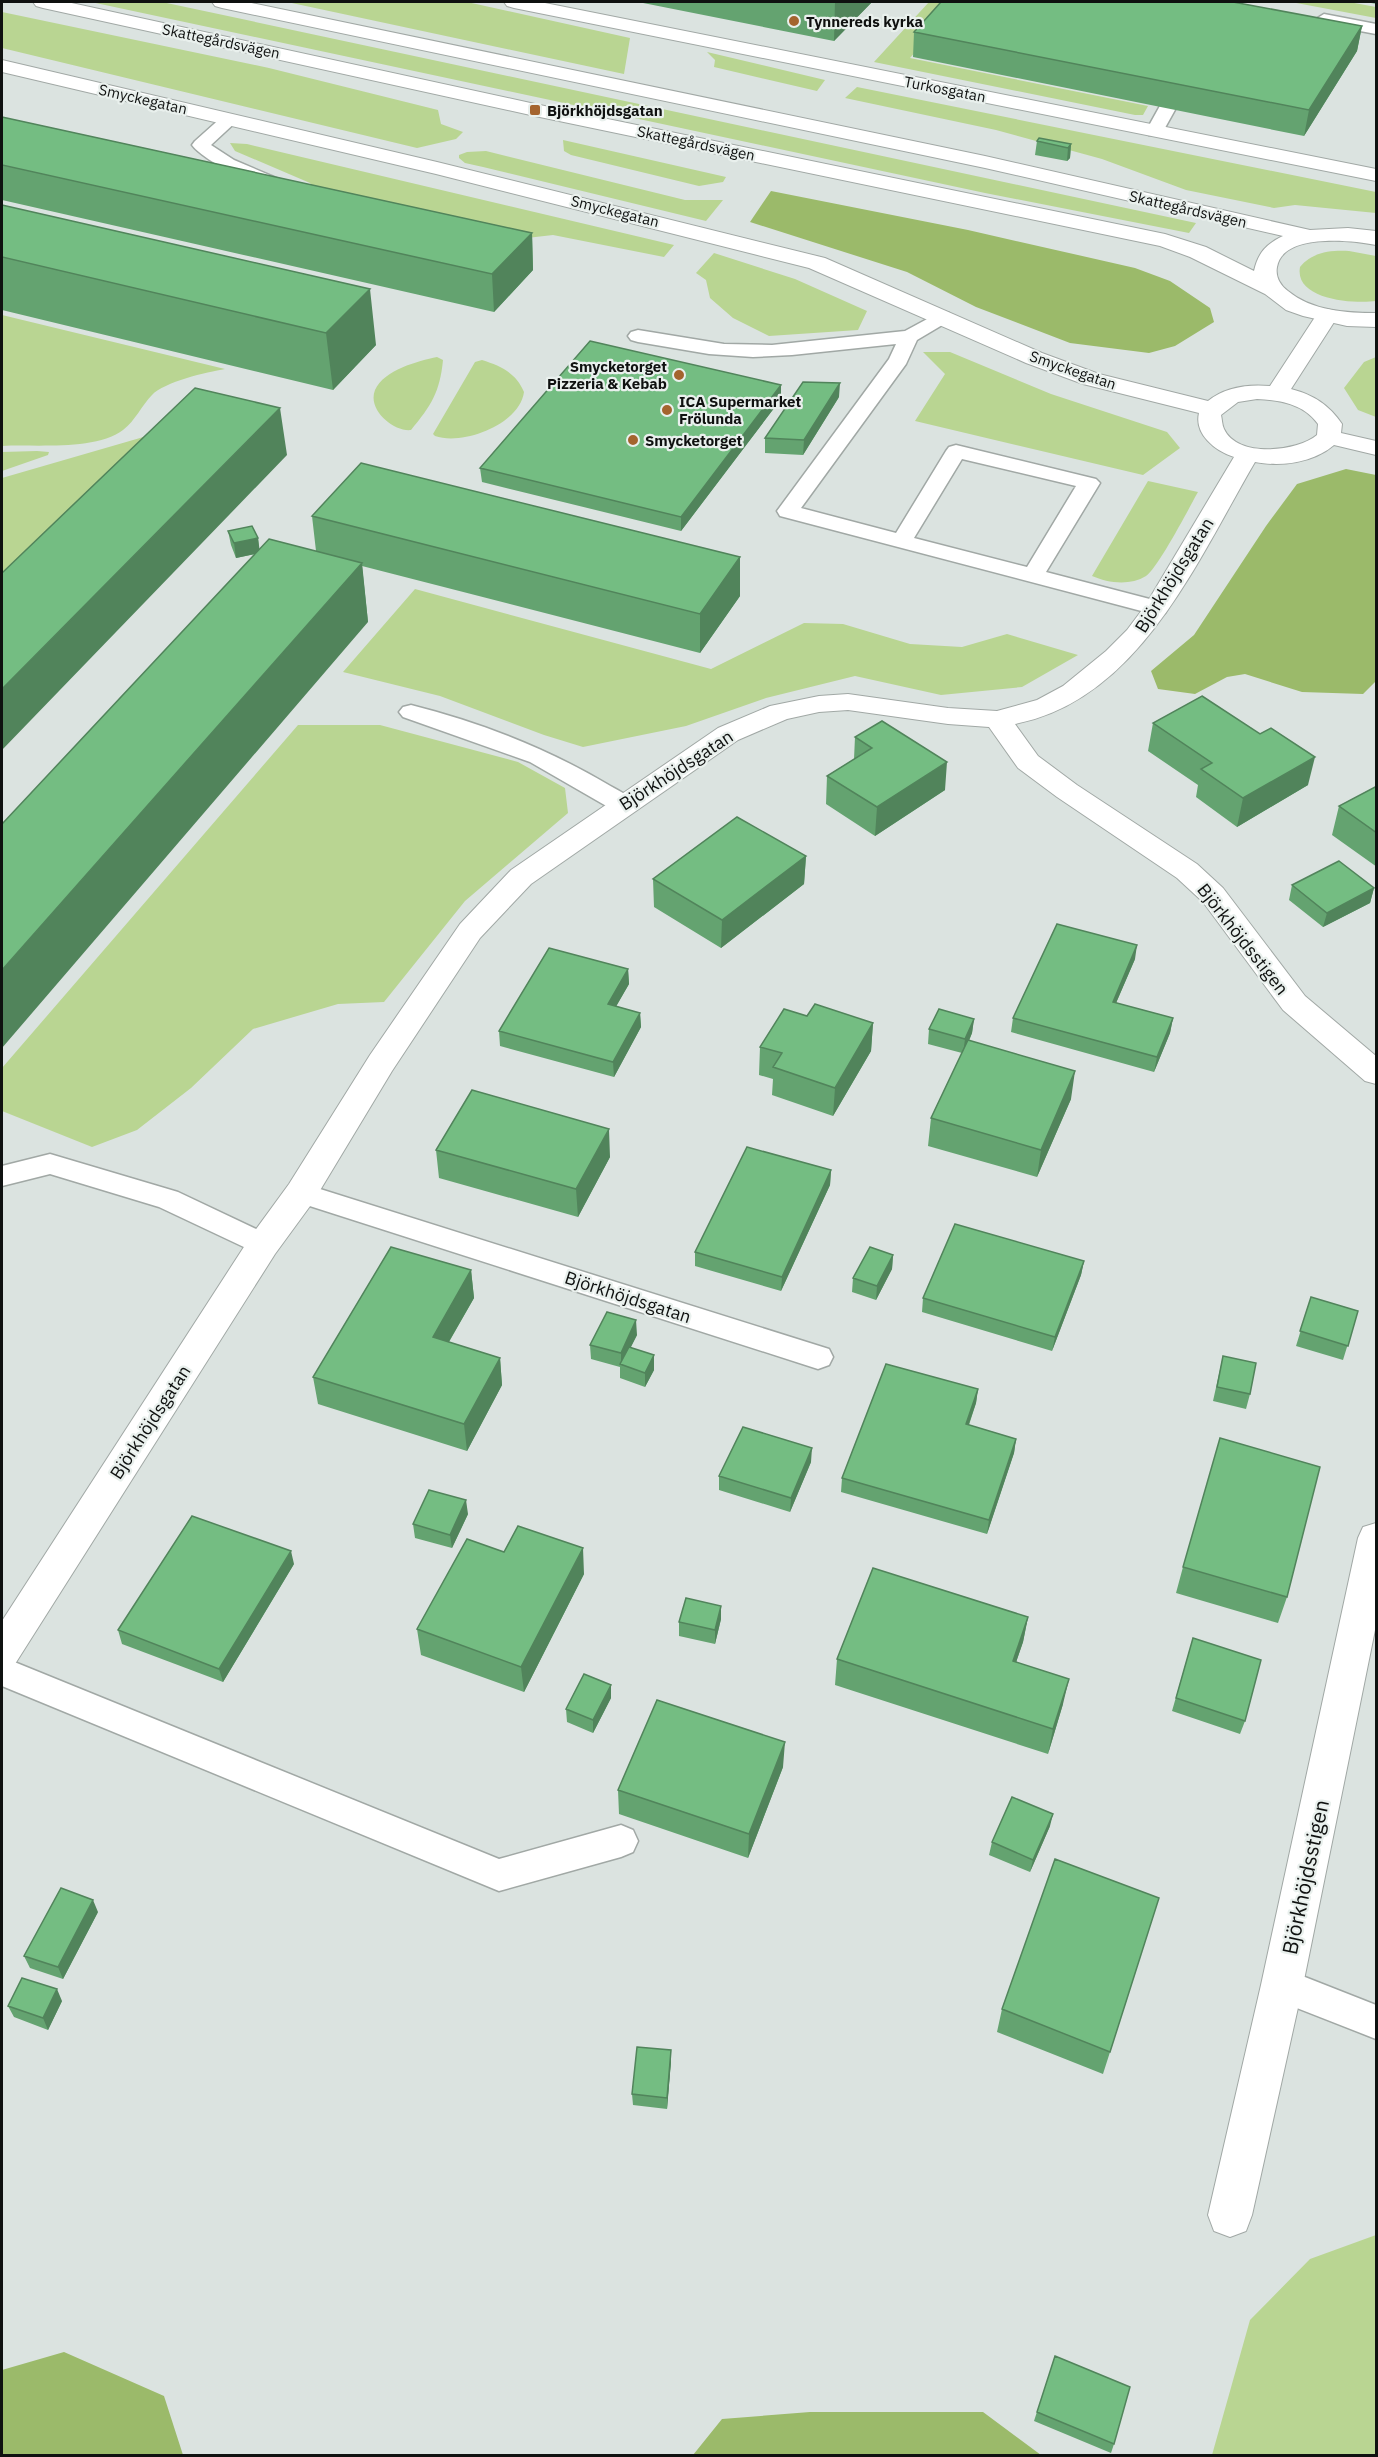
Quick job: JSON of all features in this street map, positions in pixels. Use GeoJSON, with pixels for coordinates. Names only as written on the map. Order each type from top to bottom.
{"type":"FeatureCollection","features":[{"type":"Feature","properties":{"kind":"street","name":"Skattegårdsvägen"},"geometry":{"type":"LineString","coordinates":[[43,2],[535,110],[1165,241],[1198,252],[1273,289],[1294,304],[1327,316],[1377,320]]}},
{"type":"Feature","properties":{"kind":"street","name":"Skattegårdsvägen"},"geometry":{"type":"LineString","coordinates":[[222,2],[985,162],[1309,236]]}},
{"type":"Feature","properties":{"kind":"street","name":"Turkosgatan"},"geometry":{"type":"LineString","coordinates":[[514,2],[1377,175]]}},
{"type":"Feature","properties":{"kind":"street","name":"Smyckegatan"},"geometry":{"type":"LineString","coordinates":[[2,66],[760,247],[817,263],[1034,358],[1091,379],[1212,409]]}},
{"type":"Feature","properties":{"kind":"street","name":"Skattegårdsvägen"},"geometry":{"type":"LineString","coordinates":[[1273,289],[1266,279],[1264,270],[1266,261],[1272,252],[1282,245],[1309,236],[1338,233],[1377,238]]}},
{"type":"Feature","properties":{"kind":"street"},"geometry":{"type":"LineString","coordinates":[[1277,393],[1327,316]]}},
{"type":"Feature","properties":{"kind":"street"},"geometry":{"type":"LineString","coordinates":[[1257,392],[1277,393],[1301,399],[1320,410],[1330,424],[1329,438],[1318,449],[1298,456],[1274,458],[1248,454],[1228,445],[1214,434],[1209,421],[1212,409],[1222,400],[1257,392]]}},
{"type":"Feature","properties":{"kind":"street"},"geometry":{"type":"LineString","coordinates":[[1329,438],[1377,448]]}},
{"type":"Feature","properties":{"kind":"street","name":"Björkhöjdsgatan"},"geometry":{"type":"LineString","coordinates":[[2,1652],[263,1245],[301,1193],[381,1063],[470,931],[521,877],[728,734],[780,712],[819,704],[848,702],[948,716],[997,719],[1023,714],[1073,692],[1136,636],[1157,608],[1248,454]]}},
{"type":"Feature","properties":{"kind":"street","name":"Björkhöjdsstigen"},"geometry":{"type":"LineString","coordinates":[[997,719],[1028,762],[1067,791],[1187,871],[1213,895],[1294,1004],[1377,1073]]}},
{"type":"Feature","properties":{"kind":"street","name":"Björkhöjdsstigen"},"geometry":{"type":"LineString","coordinates":[[1230,2215],[1282,1985],[1377,1538]]}},
{"type":"Feature","properties":{"kind":"lane"},"geometry":{"type":"LineString","coordinates":[[1312,17],[1377,29]]}},
{"type":"Feature","properties":{"kind":"lane"},"geometry":{"type":"LineString","coordinates":[[1337,39],[1347,24]]}},
{"type":"Feature","properties":{"kind":"lane"},"geometry":{"type":"LineString","coordinates":[[1155,131],[1167,108]]}},
{"type":"Feature","properties":{"kind":"lane"},"geometry":{"type":"LineString","coordinates":[[229,120],[201,145],[206,152],[295,194]]}},
{"type":"Feature","properties":{"kind":"lane"},"geometry":{"type":"LineString","coordinates":[[638,336],[719,349],[782,350],[879,337],[909,337],[942,317]]}},
{"type":"Feature","properties":{"kind":"lane"},"geometry":{"type":"LineString","coordinates":[[909,337],[899,360],[788,510],[1157,608]]}},
{"type":"Feature","properties":{"kind":"lane"},"geometry":{"type":"LineString","coordinates":[[902,540],[956,451],[1089,483],[1033,574]]}},
{"type":"Feature","properties":{"kind":"lane"},"geometry":{"type":"LineString","coordinates":[[411,712],[494,739],[538,757],[578,776],[624,804]]}},
{"type":"Feature","properties":{"kind":"lane"},"geometry":{"type":"LineString","coordinates":[[2,1176],[50,1164],[168,1199],[263,1245]]}},
{"type":"Feature","properties":{"kind":"lane","name":"Björkhöjdsgatan"},"geometry":{"type":"LineString","coordinates":[[301,1193],[818,1357]]}},
{"type":"Feature","properties":{"kind":"lane"},"geometry":{"type":"LineString","coordinates":[[2,1671],[500,1875],[621,1840]]}},
{"type":"Feature","properties":{"kind":"lane"},"geometry":{"type":"LineString","coordinates":[[1282,1985],[1377,2022]]}},
{"type":"Feature","properties":{"kind":"green space"},"geometry":{"type":"Polygon","coordinates":[[[91,2],[162,2],[1196,223],[1189,233],[985,193],[91,2]]]}},
{"type":"Feature","properties":{"kind":"green space"},"geometry":{"type":"Polygon","coordinates":[[[287,2],[467,2],[630,38],[624,74],[287,2]]]}},
{"type":"Feature","properties":{"kind":"green space"},"geometry":{"type":"Polygon","coordinates":[[[929,2],[960,2],[910,58],[1148,106],[1143,115],[1135,115],[874,62],[929,2]]]}},
{"type":"Feature","properties":{"kind":"green space"},"geometry":{"type":"Polygon","coordinates":[[[1291,2],[1349,2],[1376,7],[1376,18],[1291,2]]]}},
{"type":"Feature","properties":{"kind":"green space"},"geometry":{"type":"Polygon","coordinates":[[[2,12],[269,68],[438,110],[441,124],[463,132],[456,139],[417,148],[2,48],[2,12]]]}},
{"type":"Feature","properties":{"kind":"green space"},"geometry":{"type":"Polygon","coordinates":[[[707,52],[825,80],[817,91],[714,67],[715,60],[707,52]]]}},
{"type":"Feature","properties":{"kind":"green space"},"geometry":{"type":"Polygon","coordinates":[[[857,87],[1376,192],[1376,213],[1295,205],[1274,208],[1186,190],[1102,159],[996,130],[845,98],[857,87]]]}},
{"type":"Feature","properties":{"kind":"green space"},"geometry":{"type":"Polygon","coordinates":[[[563,140],[726,177],[723,182],[699,186],[571,155],[564,151],[563,140]]]}},
{"type":"Feature","properties":{"kind":"green space"},"geometry":{"type":"Polygon","coordinates":[[[230,143],[247,144],[674,245],[664,257],[553,235],[518,239],[329,208],[310,183],[235,151],[230,143]]]}},
{"type":"Feature","properties":{"kind":"green space"},"geometry":{"type":"Polygon","coordinates":[[[486,151],[685,200],[723,200],[706,221],[465,163],[459,158],[459,155],[467,152],[486,151]]]}},
{"type":"Feature","properties":{"kind":"green space"},"geometry":{"type":"Polygon","coordinates":[[[771,191],[968,230],[1135,268],[1170,281],[1210,308],[1214,322],[1175,346],[1149,353],[1070,343],[976,307],[907,272],[750,222],[771,191]]]}},
{"type":"Feature","properties":{"kind":"green space"},"geometry":{"type":"Polygon","coordinates":[[[1349,251],[1376,256],[1376,301],[1354,302],[1328,298],[1306,287],[1301,278],[1300,267],[1310,258],[1329,252],[1349,251]]]}},
{"type":"Feature","properties":{"kind":"green space"},"geometry":{"type":"Polygon","coordinates":[[[714,253],[795,279],[867,311],[858,330],[769,336],[733,318],[710,298],[706,280],[696,273],[714,253]]]}},
{"type":"Feature","properties":{"kind":"green space"},"geometry":{"type":"Polygon","coordinates":[[[2,315],[225,369],[186,378],[158,390],[123,430],[111,437],[81,444],[2,446],[2,315]]]}},
{"type":"Feature","properties":{"kind":"green space"},"geometry":{"type":"Polygon","coordinates":[[[923,352],[950,352],[1051,394],[1167,432],[1180,448],[1143,475],[915,421],[945,374],[923,352]]]}},
{"type":"Feature","properties":{"kind":"green space"},"geometry":{"type":"Polygon","coordinates":[[[437,357],[443,360],[440,381],[424,413],[411,430],[404,430],[390,423],[378,412],[375,405],[375,390],[379,383],[402,368],[437,357]]]}},
{"type":"Feature","properties":{"kind":"green space"},"geometry":{"type":"Polygon","coordinates":[[[1376,357],[1376,417],[1358,410],[1344,388],[1364,362],[1376,357]]]}},
{"type":"Feature","properties":{"kind":"green space"},"geometry":{"type":"Polygon","coordinates":[[[482,360],[502,368],[517,380],[524,392],[520,403],[512,414],[488,430],[460,438],[435,436],[433,434],[475,362],[482,360]]]}},
{"type":"Feature","properties":{"kind":"green space"},"geometry":{"type":"Polygon","coordinates":[[[172,427],[2,611],[2,478],[172,427]]]}},
{"type":"Feature","properties":{"kind":"green space"},"geometry":{"type":"Polygon","coordinates":[[[2,452],[49,452],[48,455],[2,471],[2,452]]]}},
{"type":"Feature","properties":{"kind":"green space"},"geometry":{"type":"Polygon","coordinates":[[[1346,469],[1376,475],[1376,681],[1363,694],[1302,692],[1245,674],[1227,677],[1195,694],[1158,689],[1151,671],[1194,635],[1266,526],[1297,484],[1346,469]]]}},
{"type":"Feature","properties":{"kind":"green space"},"geometry":{"type":"Polygon","coordinates":[[[1148,481],[1198,492],[1165,550],[1146,576],[1133,581],[1119,582],[1092,576],[1148,481]]]}},
{"type":"Feature","properties":{"kind":"green space"},"geometry":{"type":"Polygon","coordinates":[[[415,589],[711,669],[804,623],[843,624],[910,644],[962,647],[1007,634],[1078,655],[1022,687],[941,695],[855,676],[766,698],[686,726],[583,747],[440,696],[343,672],[415,589]]]}},
{"type":"Feature","properties":{"kind":"green space"},"geometry":{"type":"Polygon","coordinates":[[[298,725],[380,725],[518,762],[565,788],[568,813],[465,901],[384,1002],[338,1004],[253,1029],[191,1088],[137,1130],[92,1147],[2,1111],[2,1068],[298,725]]]}},
{"type":"Feature","properties":{"kind":"green space"},"geometry":{"type":"Polygon","coordinates":[[[1376,2235],[1376,2455],[1212,2455],[1250,2320],[1310,2259],[1376,2235]]]}},
{"type":"Feature","properties":{"kind":"green space"},"geometry":{"type":"Polygon","coordinates":[[[64,2352],[164,2396],[183,2455],[2,2455],[2,2370],[64,2352]]]}},
{"type":"Feature","properties":{"kind":"green space"},"geometry":{"type":"Polygon","coordinates":[[[810,2412],[983,2412],[1041,2455],[693,2455],[722,2419],[810,2412]]]}},
{"type":"Feature","properties":{"kind":"building"},"geometry":{"type":"Polygon","coordinates":[[[941,2],[1233,2],[1362,26],[1309,110],[914,32],[941,2]]]}},
{"type":"Feature","properties":{"kind":"building"},"geometry":{"type":"Polygon","coordinates":[[[2,117],[532,233],[492,274],[2,165],[2,117]]]}},
{"type":"Feature","properties":{"kind":"building"},"geometry":{"type":"Polygon","coordinates":[[[1039,138],[1071,144],[1068,148],[1037,141],[1039,138]]]}},
{"type":"Feature","properties":{"kind":"building"},"geometry":{"type":"Polygon","coordinates":[[[2,205],[370,289],[326,333],[2,257],[2,205]]]}},
{"type":"Feature","properties":{"kind":"building","name":"Smycketorget"},"geometry":{"type":"Polygon","coordinates":[[[590,341],[781,385],[681,517],[480,468],[590,341]]]}},
{"type":"Feature","properties":{"kind":"building"},"geometry":{"type":"Polygon","coordinates":[[[803,382],[840,383],[804,440],[765,438],[803,382]]]}},
{"type":"Feature","properties":{"kind":"building"},"geometry":{"type":"Polygon","coordinates":[[[195,388],[280,408],[2,689],[2,573],[195,388]]]}},
{"type":"Feature","properties":{"kind":"building"},"geometry":{"type":"Polygon","coordinates":[[[361,463],[740,557],[700,614],[312,516],[361,463]]]}},
{"type":"Feature","properties":{"kind":"building"},"geometry":{"type":"Polygon","coordinates":[[[252,526],[258,538],[234,543],[228,531],[252,526]]]}},
{"type":"Feature","properties":{"kind":"building"},"geometry":{"type":"Polygon","coordinates":[[[269,539],[362,563],[2,970],[2,824],[269,539]]]}},
{"type":"Feature","properties":{"kind":"building"},"geometry":{"type":"Polygon","coordinates":[[[1202,696],[1260,734],[1271,728],[1315,757],[1243,798],[1201,769],[1212,763],[1153,723],[1202,696]]]}},
{"type":"Feature","properties":{"kind":"building"},"geometry":{"type":"Polygon","coordinates":[[[882,721],[947,762],[877,807],[827,776],[872,748],[855,737],[882,721]]]}},
{"type":"Feature","properties":{"kind":"building"},"geometry":{"type":"Polygon","coordinates":[[[1377,786],[1377,833],[1339,806],[1377,786]]]}},
{"type":"Feature","properties":{"kind":"building"},"geometry":{"type":"Polygon","coordinates":[[[737,817],[806,856],[722,920],[653,879],[737,817]]]}},
{"type":"Feature","properties":{"kind":"building"},"geometry":{"type":"Polygon","coordinates":[[[1339,861],[1374,888],[1327,913],[1292,885],[1339,861]]]}},
{"type":"Feature","properties":{"kind":"building"},"geometry":{"type":"Polygon","coordinates":[[[1057,924],[1137,945],[1113,1002],[1173,1018],[1157,1057],[1013,1018],[1057,924]]]}},
{"type":"Feature","properties":{"kind":"building"},"geometry":{"type":"Polygon","coordinates":[[[549,948],[628,969],[608,1004],[640,1013],[613,1062],[499,1031],[549,948]]]}},
{"type":"Feature","properties":{"kind":"building"},"geometry":{"type":"Polygon","coordinates":[[[815,1004],[873,1023],[835,1088],[773,1067],[782,1053],[760,1047],[784,1009],[807,1016],[815,1004]]]}},
{"type":"Feature","properties":{"kind":"building"},"geometry":{"type":"Polygon","coordinates":[[[939,1009],[974,1019],[965,1039],[929,1029],[939,1009]]]}},
{"type":"Feature","properties":{"kind":"building"},"geometry":{"type":"Polygon","coordinates":[[[968,1040],[1075,1071],[1041,1150],[931,1118],[968,1040]]]}},
{"type":"Feature","properties":{"kind":"building"},"geometry":{"type":"Polygon","coordinates":[[[472,1090],[609,1129],[576,1189],[436,1150],[472,1090]]]}},
{"type":"Feature","properties":{"kind":"building"},"geometry":{"type":"Polygon","coordinates":[[[747,1147],[831,1170],[782,1277],[695,1252],[747,1147]]]}},
{"type":"Feature","properties":{"kind":"building"},"geometry":{"type":"Polygon","coordinates":[[[955,1224],[1084,1261],[1055,1337],[923,1298],[955,1224]]]}},
{"type":"Feature","properties":{"kind":"building"},"geometry":{"type":"Polygon","coordinates":[[[391,1247],[471,1270],[433,1337],[500,1358],[464,1424],[313,1377],[391,1247]]]}},
{"type":"Feature","properties":{"kind":"building"},"geometry":{"type":"Polygon","coordinates":[[[870,1247],[893,1255],[877,1286],[853,1278],[870,1247]]]}},
{"type":"Feature","properties":{"kind":"building"},"geometry":{"type":"Polygon","coordinates":[[[1311,1297],[1358,1311],[1348,1346],[1300,1331],[1311,1297]]]}},
{"type":"Feature","properties":{"kind":"building"},"geometry":{"type":"Polygon","coordinates":[[[607,1312],[636,1320],[621,1353],[590,1345],[607,1312]]]}},
{"type":"Feature","properties":{"kind":"building"},"geometry":{"type":"Polygon","coordinates":[[[629,1347],[654,1355],[645,1373],[620,1364],[629,1347]]]}},
{"type":"Feature","properties":{"kind":"building"},"geometry":{"type":"Polygon","coordinates":[[[1223,1356],[1256,1363],[1250,1394],[1217,1387],[1223,1356]]]}},
{"type":"Feature","properties":{"kind":"building"},"geometry":{"type":"Polygon","coordinates":[[[886,1364],[978,1389],[966,1424],[1016,1439],[989,1520],[842,1478],[886,1364]]]}},
{"type":"Feature","properties":{"kind":"building"},"geometry":{"type":"Polygon","coordinates":[[[743,1427],[812,1448],[791,1498],[719,1476],[743,1427]]]}},
{"type":"Feature","properties":{"kind":"building"},"geometry":{"type":"Polygon","coordinates":[[[1220,1438],[1320,1467],[1287,1597],[1183,1567],[1220,1438]]]}},
{"type":"Feature","properties":{"kind":"building"},"geometry":{"type":"Polygon","coordinates":[[[429,1490],[466,1500],[450,1535],[413,1524],[429,1490]]]}},
{"type":"Feature","properties":{"kind":"building"},"geometry":{"type":"Polygon","coordinates":[[[192,1516],[291,1551],[219,1669],[118,1630],[192,1516]]]}},
{"type":"Feature","properties":{"kind":"building"},"geometry":{"type":"Polygon","coordinates":[[[518,1526],[583,1548],[521,1667],[417,1629],[467,1539],[504,1552],[518,1526]]]}},
{"type":"Feature","properties":{"kind":"building"},"geometry":{"type":"Polygon","coordinates":[[[873,1568],[1028,1617],[1013,1661],[1069,1679],[1053,1729],[837,1659],[873,1568]]]}},
{"type":"Feature","properties":{"kind":"building"},"geometry":{"type":"Polygon","coordinates":[[[686,1598],[721,1606],[715,1630],[679,1622],[686,1598]]]}},
{"type":"Feature","properties":{"kind":"building"},"geometry":{"type":"Polygon","coordinates":[[[1193,1638],[1261,1660],[1245,1721],[1176,1698],[1193,1638]]]}},
{"type":"Feature","properties":{"kind":"building"},"geometry":{"type":"Polygon","coordinates":[[[584,1674],[611,1685],[593,1720],[566,1709],[584,1674]]]}},
{"type":"Feature","properties":{"kind":"building"},"geometry":{"type":"Polygon","coordinates":[[[657,1700],[785,1742],[749,1834],[618,1790],[657,1700]]]}},
{"type":"Feature","properties":{"kind":"building"},"geometry":{"type":"Polygon","coordinates":[[[1012,1797],[1053,1814],[1033,1860],[992,1842],[1012,1797]]]}},
{"type":"Feature","properties":{"kind":"building"},"geometry":{"type":"Polygon","coordinates":[[[1055,1859],[1159,1898],[1110,2052],[1002,2009],[1055,1859]]]}},
{"type":"Feature","properties":{"kind":"building"},"geometry":{"type":"Polygon","coordinates":[[[61,1888],[93,1900],[58,1967],[24,1956],[61,1888]]]}},
{"type":"Feature","properties":{"kind":"building"},"geometry":{"type":"Polygon","coordinates":[[[22,1978],[57,1989],[43,2018],[8,2006],[22,1978]]]}},
{"type":"Feature","properties":{"kind":"building"},"geometry":{"type":"Polygon","coordinates":[[[637,2047],[671,2050],[667,2098],[632,2094],[637,2047]]]}},
{"type":"Feature","properties":{"kind":"building"},"geometry":{"type":"Polygon","coordinates":[[[1055,2356],[1130,2387],[1114,2444],[1037,2412],[1055,2356]]]}},
{"type":"Feature","properties":{"kind":"place","name":"Tynnereds kyrka"},"geometry":{"type":"Point","coordinates":[794,21]}},
{"type":"Feature","properties":{"kind":"place","name":"Björkhöjdsgatan"},"geometry":{"type":"Point","coordinates":[535,110]}},
{"type":"Feature","properties":{"kind":"place","name":"Smycketorget Pizzeria & Kebab"},"geometry":{"type":"Point","coordinates":[679,375]}},
{"type":"Feature","properties":{"kind":"place","name":"ICA Supermarket Frölunda"},"geometry":{"type":"Point","coordinates":[667,410]}},
{"type":"Feature","properties":{"kind":"place","name":"Smycketorget"},"geometry":{"type":"Point","coordinates":[633,440]}}]}
